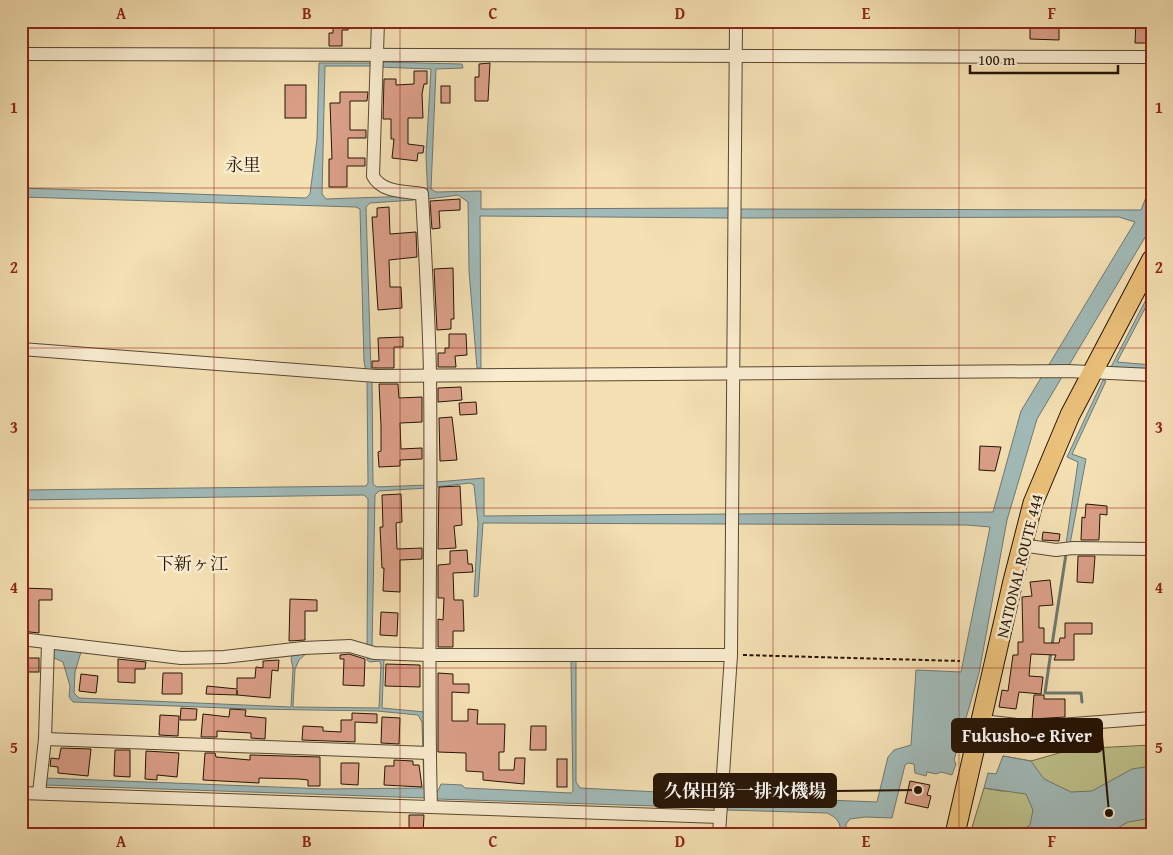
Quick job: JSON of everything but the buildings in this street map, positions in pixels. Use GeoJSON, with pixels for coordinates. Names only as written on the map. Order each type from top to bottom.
{"type":"FeatureCollection","features":[{"type":"Feature","properties":{"kind":"highway","name":"NATIONAL ROUTE 444"},"geometry":{"type":"LineString","coordinates":[[955,834],[1021,545],[1033,503],[1050,457],[1152,259]]}},
{"type":"Feature","properties":{"kind":"street"},"geometry":{"type":"LineString","coordinates":[[378,21],[372,176],[377,184],[386,188],[422,194],[430,374],[431,599],[428,655],[431,806]]}},
{"type":"Feature","properties":{"kind":"street"},"geometry":{"type":"LineString","coordinates":[[719,834],[731,654],[734,55],[736,21]]}},
{"type":"Feature","properties":{"kind":"street"},"geometry":{"type":"LineString","coordinates":[[21,54],[1152,57]]}},
{"type":"Feature","properties":{"kind":"street"},"geometry":{"type":"LineString","coordinates":[[21,349],[352,374],[1068,371],[1152,375]]}},
{"type":"Feature","properties":{"kind":"street"},"geometry":{"type":"LineString","coordinates":[[1021,545],[1056,550],[1073,548],[1152,549]]}},
{"type":"Feature","properties":{"kind":"street"},"geometry":{"type":"LineString","coordinates":[[21,639],[48,644],[181,658],[224,657],[294,648],[350,646],[374,652],[428,655],[731,654]]}},
{"type":"Feature","properties":{"kind":"street"},"geometry":{"type":"LineString","coordinates":[[39,793],[44,739],[48,644]]}},
{"type":"Feature","properties":{"kind":"street"},"geometry":{"type":"LineString","coordinates":[[982,721],[1034,727],[1152,718]]}},
{"type":"Feature","properties":{"kind":"street"},"geometry":{"type":"LineString","coordinates":[[44,739],[430,753]]}},
{"type":"Feature","properties":{"kind":"street"},"geometry":{"type":"LineString","coordinates":[[21,793],[720,817]]}},
{"type":"Feature","properties":{"kind":"path"},"geometry":{"type":"LineString","coordinates":[[731,654],[960,661]]}},
{"type":"Feature","properties":{"kind":"green space"},"geometry":{"type":"Polygon","coordinates":[[[1152,745],[1152,776],[1073,800],[1003,756],[1031,761],[1073,749],[1152,745]]]}},
{"type":"Feature","properties":{"kind":"green space"},"geometry":{"type":"Polygon","coordinates":[[[984,788],[1002,791],[1029,790],[1050,834],[970,834],[984,788]]]}},
{"type":"Feature","properties":{"kind":"green space"},"geometry":{"type":"Polygon","coordinates":[[[1152,803],[1152,834],[1088,834],[1152,803]]]}},
{"type":"Feature","properties":{"kind":"water"},"geometry":{"type":"Polygon","coordinates":[[[379,62],[462,64],[463,68],[436,69],[431,189],[436,192],[481,191],[481,209],[729,208],[729,218],[480,216],[481,368],[477,368],[469,271],[468,202],[458,195],[428,199],[426,155],[431,69],[378,67],[379,62]]]}},
{"type":"Feature","properties":{"kind":"water"},"geometry":{"type":"Polygon","coordinates":[[[319,63],[370,63],[371,66],[325,66],[322,194],[326,199],[413,196],[414,200],[370,203],[366,207],[371,372],[366,372],[364,361],[360,209],[356,207],[21,197],[21,188],[306,198],[310,194],[317,139],[319,63]]]}},
{"type":"Feature","properties":{"kind":"water"},"geometry":{"type":"Polygon","coordinates":[[[1152,182],[1150,229],[1037,419],[1007,520],[979,673],[954,760],[956,764],[952,775],[941,772],[936,774],[927,772],[926,776],[915,773],[914,764],[908,763],[905,765],[892,818],[865,817],[850,819],[846,824],[846,834],[841,834],[838,821],[827,813],[727,810],[727,796],[877,802],[888,757],[894,750],[911,745],[916,670],[961,672],[990,527],[967,525],[735,524],[735,514],[993,512],[1021,411],[1135,222],[1119,217],[738,218],[738,209],[1141,210],[1152,182]]]}},
{"type":"Feature","properties":{"kind":"water"},"geometry":{"type":"Polygon","coordinates":[[[1152,288],[1152,295],[1117,362],[1152,365],[1152,370],[1111,367],[1152,288]]]}},
{"type":"Feature","properties":{"kind":"water"},"geometry":{"type":"Polygon","coordinates":[[[367,379],[372,380],[373,484],[377,487],[427,485],[427,488],[379,491],[375,495],[372,648],[367,648],[368,499],[364,495],[22,500],[23,490],[366,486],[368,483],[367,379]]]}},
{"type":"Feature","properties":{"kind":"water"},"geometry":{"type":"Polygon","coordinates":[[[1103,380],[1106,381],[1072,454],[1086,459],[1070,544],[1066,544],[1078,462],[1067,457],[1103,380]]]}},
{"type":"Feature","properties":{"kind":"water"},"geometry":{"type":"Polygon","coordinates":[[[484,478],[484,516],[727,514],[727,524],[483,523],[478,596],[474,597],[478,523],[474,485],[470,483],[436,487],[436,482],[484,478]]]}},
{"type":"Feature","properties":{"kind":"water"},"geometry":{"type":"Polygon","coordinates":[[[55,648],[81,652],[75,672],[74,693],[79,698],[291,707],[293,668],[291,659],[293,652],[309,651],[299,660],[295,669],[293,707],[379,708],[381,664],[379,661],[370,662],[367,660],[367,655],[384,659],[382,708],[425,712],[426,798],[44,785],[45,778],[326,789],[424,788],[422,722],[418,715],[377,711],[251,709],[73,702],[69,697],[70,686],[63,662],[50,656],[55,648]]]}},
{"type":"Feature","properties":{"kind":"water"},"geometry":{"type":"Polygon","coordinates":[[[576,659],[576,782],[580,788],[717,795],[716,808],[438,799],[434,797],[434,793],[438,791],[441,784],[462,785],[465,788],[571,793],[573,791],[571,660],[576,659]]]}},
{"type":"Feature","properties":{"kind":"water"},"geometry":{"type":"Polygon","coordinates":[[[1003,756],[1031,761],[1044,779],[1071,792],[1092,791],[1132,769],[1152,766],[1152,818],[1128,822],[1107,834],[1017,834],[1030,825],[1033,810],[1026,794],[984,788],[988,773],[996,774],[1003,756]]]}},
{"type":"Feature","properties":{"kind":"waterway"},"geometry":{"type":"LineString","coordinates":[[1052,645],[1066,554]]}},
{"type":"Feature","properties":{"kind":"waterway"},"geometry":{"type":"LineString","coordinates":[[1051,651],[1045,693],[1081,693],[1082,702]]}},
{"type":"Feature","properties":{"kind":"place","name":"久保田第一排水機場"},"geometry":{"type":"Point","coordinates":[918,790]}},
{"type":"Feature","properties":{"kind":"place","name":"Fukusho-e River"},"geometry":{"type":"Point","coordinates":[1109,813]}},
{"type":"Feature","properties":{"kind":"district","name":"永里"},"geometry":{"type":"Point","coordinates":[243,164]}},
{"type":"Feature","properties":{"kind":"district","name":"下新ヶ江"},"geometry":{"type":"Point","coordinates":[192,563]}}]}
